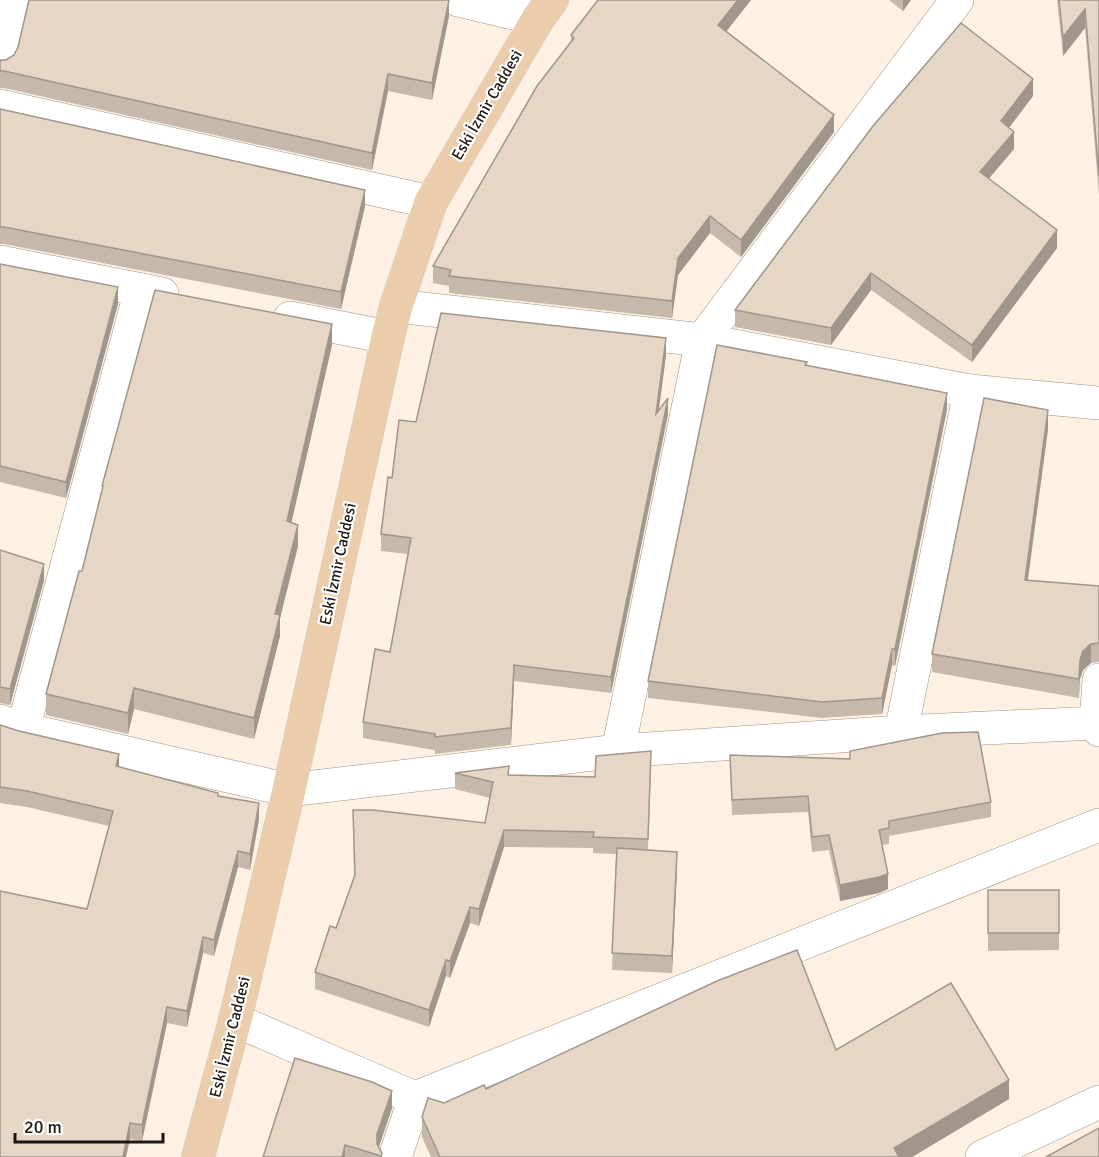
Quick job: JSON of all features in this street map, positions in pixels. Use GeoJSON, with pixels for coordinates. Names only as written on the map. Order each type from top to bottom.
{"type":"FeatureCollection","features":[{"type":"Feature","properties":{"kind":"main road","name":"Eski İzmir Caddesi"},"geometry":{"type":"LineString","coordinates":[[198,1157],[235,1020],[289,790],[396,306],[431,202],[545,10]]}},
{"type":"Feature","properties":{"kind":"street"},"geometry":{"type":"LineString","coordinates":[[0,59],[14,0]]}},
{"type":"Feature","properties":{"kind":"street"},"geometry":{"type":"LineString","coordinates":[[459,0],[545,10]]}},
{"type":"Feature","properties":{"kind":"street"},"geometry":{"type":"LineString","coordinates":[[618,751],[702,340],[957,0]]}},
{"type":"Feature","properties":{"kind":"street"},"geometry":{"type":"LineString","coordinates":[[0,106],[431,202]]}},
{"type":"Feature","properties":{"kind":"street"},"geometry":{"type":"LineString","coordinates":[[0,262],[188,299]]}},
{"type":"Feature","properties":{"kind":"street"},"geometry":{"type":"LineString","coordinates":[[141,290],[12,725],[289,790],[618,751],[901,732],[1098,727],[1099,680]]}},
{"type":"Feature","properties":{"kind":"street"},"geometry":{"type":"LineString","coordinates":[[396,306],[702,340],[970,391],[1099,403]]}},
{"type":"Feature","properties":{"kind":"street"},"geometry":{"type":"LineString","coordinates":[[259,312],[388,337]]}},
{"type":"Feature","properties":{"kind":"street"},"geometry":{"type":"LineString","coordinates":[[901,732],[970,391]]}},
{"type":"Feature","properties":{"kind":"street"},"geometry":{"type":"LineString","coordinates":[[235,1020],[415,1098],[1099,825]]}},
{"type":"Feature","properties":{"kind":"street"},"geometry":{"type":"LineString","coordinates":[[395,1157],[415,1098]]}},
{"type":"Feature","properties":{"kind":"street"},"geometry":{"type":"LineString","coordinates":[[982,1157],[1099,1102]]}},
{"type":"Feature","properties":{"kind":"building"},"geometry":{"type":"Polygon","coordinates":[[[29,0],[449,0],[432,83],[388,74],[372,153],[0,71],[0,60],[6,60],[14,55],[18,47],[29,0]]]}},
{"type":"Feature","properties":{"kind":"building"},"geometry":{"type":"Polygon","coordinates":[[[598,0],[738,0],[718,25],[834,115],[741,240],[710,216],[678,258],[672,301],[449,276],[451,270],[433,266],[537,86],[574,38],[571,35],[598,0]]]}},
{"type":"Feature","properties":{"kind":"building"},"geometry":{"type":"Polygon","coordinates":[[[1059,0],[1099,0],[1099,176],[1085,9],[1063,37],[1059,0]]]}},
{"type":"Feature","properties":{"kind":"building"},"geometry":{"type":"Polygon","coordinates":[[[961,23],[1033,79],[1001,121],[1014,132],[980,172],[1057,230],[972,345],[871,273],[831,328],[735,310],[873,126],[961,23]]]}},
{"type":"Feature","properties":{"kind":"building"},"geometry":{"type":"Polygon","coordinates":[[[0,109],[365,190],[341,292],[0,227],[0,109]]]}},
{"type":"Feature","properties":{"kind":"building"},"geometry":{"type":"Polygon","coordinates":[[[0,264],[118,287],[66,482],[0,466],[0,264]]]}},
{"type":"Feature","properties":{"kind":"building"},"geometry":{"type":"Polygon","coordinates":[[[155,290],[332,324],[287,521],[298,525],[275,614],[280,615],[254,718],[134,688],[128,713],[46,694],[79,571],[82,571],[102,486],[155,290]]]}},
{"type":"Feature","properties":{"kind":"building"},"geometry":{"type":"Polygon","coordinates":[[[441,313],[666,338],[656,414],[668,398],[611,677],[514,665],[511,728],[435,737],[435,734],[363,722],[375,649],[390,652],[411,538],[381,534],[388,477],[392,478],[399,420],[416,422],[441,313]]]}},
{"type":"Feature","properties":{"kind":"building"},"geometry":{"type":"Polygon","coordinates":[[[717,345],[947,393],[895,649],[892,649],[882,698],[822,702],[648,681],[717,345]]]}},
{"type":"Feature","properties":{"kind":"building"},"geometry":{"type":"Polygon","coordinates":[[[984,398],[1048,410],[1025,580],[1099,586],[1099,643],[1091,644],[1083,651],[1079,679],[932,654],[984,398]]]}},
{"type":"Feature","properties":{"kind":"building"},"geometry":{"type":"Polygon","coordinates":[[[0,550],[44,564],[10,689],[0,687],[0,550]]]}},
{"type":"Feature","properties":{"kind":"building"},"geometry":{"type":"Polygon","coordinates":[[[0,725],[119,754],[116,766],[218,793],[218,796],[259,803],[250,854],[238,851],[214,940],[203,937],[187,1011],[167,1007],[142,1125],[130,1123],[123,1157],[0,1157],[0,891],[87,909],[113,811],[0,787],[0,725]]]}},
{"type":"Feature","properties":{"kind":"building"},"geometry":{"type":"Polygon","coordinates":[[[978,732],[991,802],[889,821],[889,828],[879,830],[888,874],[879,877],[840,885],[829,835],[812,837],[808,796],[732,800],[730,755],[850,759],[850,751],[942,733],[978,732]]]}},
{"type":"Feature","properties":{"kind":"building"},"geometry":{"type":"Polygon","coordinates":[[[651,751],[648,839],[593,837],[594,832],[504,830],[479,909],[470,907],[450,961],[446,960],[429,1010],[315,972],[330,926],[336,928],[355,875],[353,810],[373,810],[485,823],[493,782],[455,773],[509,766],[508,775],[595,777],[596,756],[651,751]]]}},
{"type":"Feature","properties":{"kind":"building"},"geometry":{"type":"Polygon","coordinates":[[[617,848],[677,852],[672,956],[612,953],[617,848]]]}},
{"type":"Feature","properties":{"kind":"building"},"geometry":{"type":"Polygon","coordinates":[[[988,890],[1059,890],[1059,933],[988,933],[988,890]]]}},
{"type":"Feature","properties":{"kind":"building"},"geometry":{"type":"Polygon","coordinates":[[[797,950],[836,1050],[951,983],[1009,1080],[894,1148],[899,1157],[440,1157],[422,1117],[428,1098],[444,1103],[484,1085],[486,1089],[717,981],[797,950]]]}},
{"type":"Feature","properties":{"kind":"building"},"geometry":{"type":"Polygon","coordinates":[[[295,1058],[372,1082],[392,1091],[377,1134],[381,1156],[345,1145],[342,1157],[263,1157],[295,1058]]]}},
{"type":"Feature","properties":{"kind":"building"},"geometry":{"type":"Polygon","coordinates":[[[1099,1128],[1099,1157],[1046,1157],[1099,1128]]]}}]}
